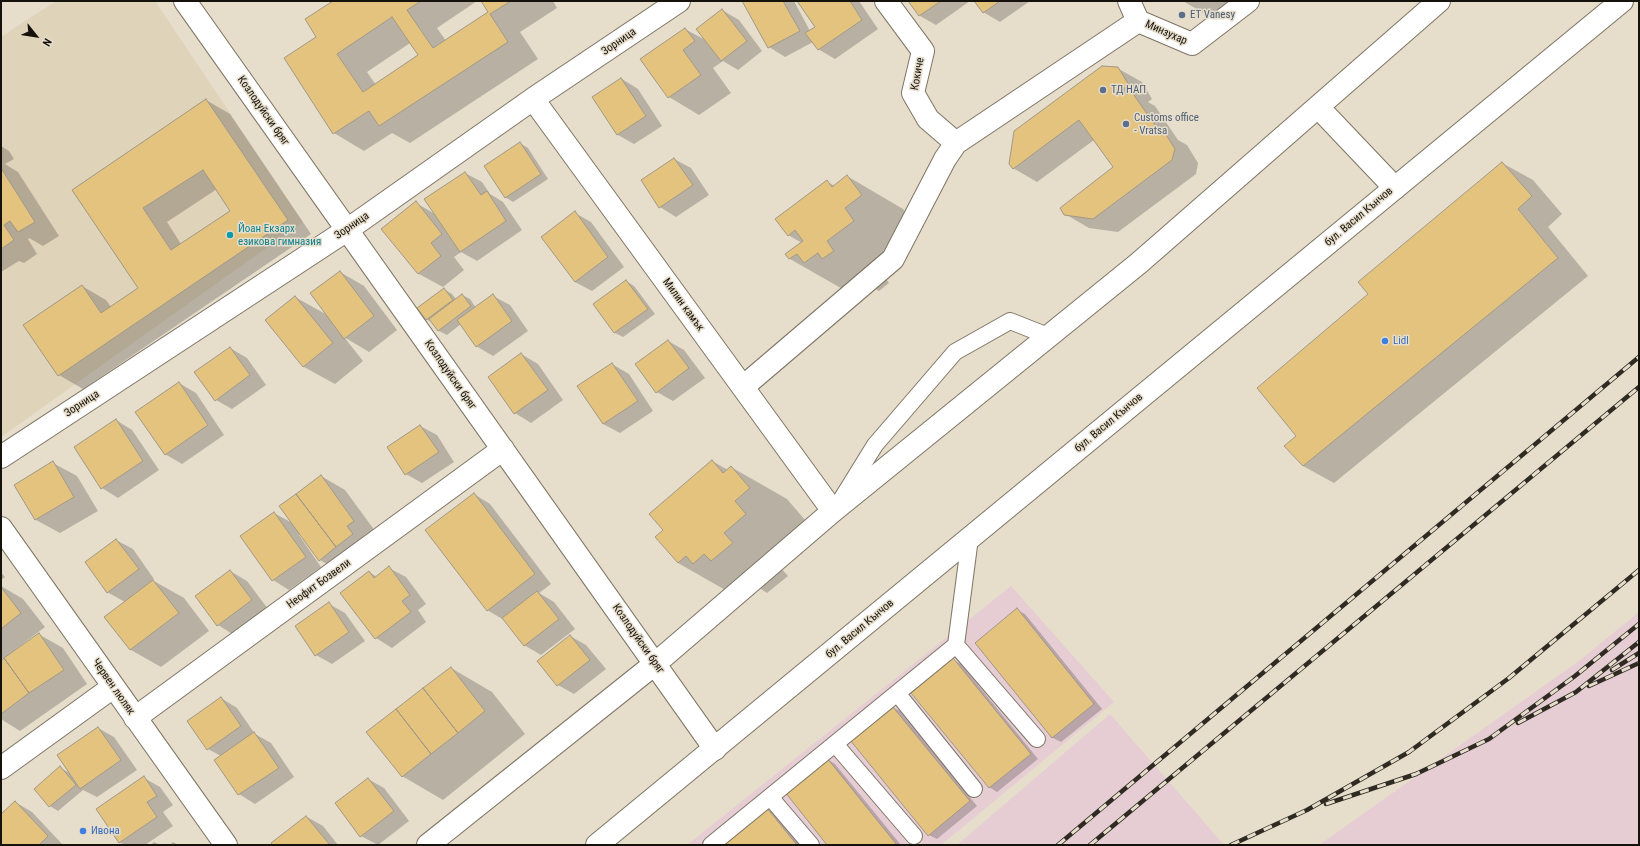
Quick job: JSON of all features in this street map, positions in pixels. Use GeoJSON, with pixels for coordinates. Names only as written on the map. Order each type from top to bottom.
{"type":"FeatureCollection","features":[{"type":"Feature","properties":{"kind":"street","name":"Козлодуйски бряг"},"geometry":{"type":"LineString","coordinates":[[185,1],[656,663],[715,749]]}},
{"type":"Feature","properties":{"kind":"street","name":"Зорница"},"geometry":{"type":"LineString","coordinates":[[1,457],[347,230],[533,99],[679,1]]}},
{"type":"Feature","properties":{"kind":"street","name":"Кокиче"},"geometry":{"type":"LineString","coordinates":[[886,1],[923,51],[913,93],[928,119],[956,143]]}},
{"type":"Feature","properties":{"kind":"street","name":"Минзухар"},"geometry":{"type":"LineString","coordinates":[[1129,1],[1138,21],[1192,44],[1248,1]]}},
{"type":"Feature","properties":{"kind":"street"},"geometry":{"type":"LineString","coordinates":[[428,845],[656,663],[833,511],[1139,263],[1439,1]]}},
{"type":"Feature","properties":{"kind":"street","name":"бул. Васил Кънчов"},"geometry":{"type":"LineString","coordinates":[[597,845],[1622,1]]}},
{"type":"Feature","properties":{"kind":"street"},"geometry":{"type":"LineString","coordinates":[[743,387],[893,259],[945,159],[956,143],[1138,21]]}},
{"type":"Feature","properties":{"kind":"street","name":"Милин камък"},"geometry":{"type":"LineString","coordinates":[[533,99],[833,511]]}},
{"type":"Feature","properties":{"kind":"street"},"geometry":{"type":"LineString","coordinates":[[1318,107],[1395,188]]}},
{"type":"Feature","properties":{"kind":"street","name":"Неофит Бозвели"},"geometry":{"type":"LineString","coordinates":[[135,718],[503,449]]}},
{"type":"Feature","properties":{"kind":"street","name":"Червен люляк"},"geometry":{"type":"LineString","coordinates":[[1,528],[226,845]]}},
{"type":"Feature","properties":{"kind":"street"},"geometry":{"type":"LineString","coordinates":[[1,768],[113,687]]}},
{"type":"Feature","properties":{"kind":"lane"},"geometry":{"type":"LineString","coordinates":[[833,511],[875,445],[955,352],[1010,321],[1048,336]]}},
{"type":"Feature","properties":{"kind":"lane"},"geometry":{"type":"LineString","coordinates":[[711,845],[956,645],[970,538]]}},
{"type":"Feature","properties":{"kind":"lane"},"geometry":{"type":"LineString","coordinates":[[956,645],[1037,739]]}},
{"type":"Feature","properties":{"kind":"lane"},"geometry":{"type":"LineString","coordinates":[[897,693],[974,789]]}},
{"type":"Feature","properties":{"kind":"lane"},"geometry":{"type":"LineString","coordinates":[[835,744],[914,836]]}},
{"type":"Feature","properties":{"kind":"lane"},"geometry":{"type":"LineString","coordinates":[[770,797],[812,845]]}},
{"type":"Feature","properties":{"kind":"shaded area"},"geometry":{"type":"Polygon","coordinates":[[[56,1],[155,1],[303,222],[1,437],[1,37],[56,1]]]}},
{"type":"Feature","properties":{"kind":"shaded area"},"geometry":{"type":"Polygon","coordinates":[[[1011,586],[1114,702],[941,845],[687,845],[1011,586]]]}},
{"type":"Feature","properties":{"kind":"shaded area"},"geometry":{"type":"Polygon","coordinates":[[[1639,612],[1639,845],[1319,845],[1579,661],[1639,612]]]}},
{"type":"Feature","properties":{"kind":"shaded area"},"geometry":{"type":"Polygon","coordinates":[[[1110,714],[1224,845],[957,845],[1110,714]]]}},
{"type":"Feature","properties":{"kind":"building"},"geometry":{"type":"Polygon","coordinates":[[[333,1],[421,1],[407,10],[433,48],[488,12],[481,1],[511,1],[490,14],[508,42],[379,126],[369,111],[333,134],[284,58],[316,37],[305,19],[333,1]],[[392,17],[337,54],[363,92],[418,55],[392,17]]]}},
{"type":"Feature","properties":{"kind":"building"},"geometry":{"type":"Polygon","coordinates":[[[742,1],[783,1],[800,31],[768,48],[742,1]]]}},
{"type":"Feature","properties":{"kind":"building"},"geometry":{"type":"Polygon","coordinates":[[[797,1],[850,1],[862,20],[818,50],[805,33],[815,27],[797,1]]]}},
{"type":"Feature","properties":{"kind":"building"},"geometry":{"type":"Polygon","coordinates":[[[908,1],[941,1],[919,16],[908,1]]]}},
{"type":"Feature","properties":{"kind":"building"},"geometry":{"type":"Polygon","coordinates":[[[974,1],[1000,1],[983,13],[974,1]]]}},
{"type":"Feature","properties":{"kind":"building"},"geometry":{"type":"Polygon","coordinates":[[[722,9],[747,41],[721,61],[696,29],[722,9]]]}},
{"type":"Feature","properties":{"kind":"building"},"geometry":{"type":"Polygon","coordinates":[[[685,28],[695,41],[683,50],[701,75],[668,98],[640,59],[685,28]]]}},
{"type":"Feature","properties":{"kind":"building","name":"Customs office - Vratsa"},"geometry":{"type":"Polygon","coordinates":[[[1102,66],[1118,67],[1129,85],[1123,89],[1127,95],[1131,91],[1155,125],[1152,129],[1157,135],[1163,130],[1175,149],[1172,160],[1093,219],[1064,215],[1060,208],[1113,167],[1079,120],[1013,169],[1009,164],[1014,131],[1102,66]]]}},
{"type":"Feature","properties":{"kind":"building"},"geometry":{"type":"Polygon","coordinates":[[[621,78],[646,116],[617,135],[592,97],[621,78]]]}},
{"type":"Feature","properties":{"kind":"building","name":"Йоан Екзарх езикова гимназия"},"geometry":{"type":"Polygon","coordinates":[[[206,99],[288,220],[58,376],[23,325],[82,285],[101,313],[138,288],[72,190],[206,99]],[[203,170],[143,208],[171,250],[230,211],[203,170]]]}},
{"type":"Feature","properties":{"kind":"building"},"geometry":{"type":"Polygon","coordinates":[[[520,142],[541,174],[505,198],[484,166],[520,142]]]}},
{"type":"Feature","properties":{"kind":"building"},"geometry":{"type":"Polygon","coordinates":[[[674,158],[693,185],[659,208],[641,180],[674,158]]]}},
{"type":"Feature","properties":{"kind":"building","name":"Lidl"},"geometry":{"type":"Polygon","coordinates":[[[1502,162],[1532,196],[1518,209],[1558,258],[1303,466],[1284,446],[1296,436],[1257,388],[1368,294],[1358,282],[1502,162]]]}},
{"type":"Feature","properties":{"kind":"building"},"geometry":{"type":"Polygon","coordinates":[[[1,168],[35,222],[18,232],[10,221],[4,225],[14,240],[1,249],[1,168]]]}},
{"type":"Feature","properties":{"kind":"building"},"geometry":{"type":"Polygon","coordinates":[[[465,172],[481,195],[487,191],[506,221],[460,252],[424,199],[465,172]]]}},
{"type":"Feature","properties":{"kind":"building"},"geometry":{"type":"Polygon","coordinates":[[[847,175],[862,195],[845,208],[854,221],[827,241],[834,251],[822,259],[818,253],[804,263],[797,254],[789,259],[785,254],[803,241],[795,230],[788,236],[775,219],[827,180],[832,187],[847,175]]]}},
{"type":"Feature","properties":{"kind":"building"},"geometry":{"type":"Polygon","coordinates":[[[416,201],[442,234],[431,243],[441,256],[418,274],[381,229],[416,201]]]}},
{"type":"Feature","properties":{"kind":"building"},"geometry":{"type":"Polygon","coordinates":[[[575,211],[608,257],[575,282],[541,237],[575,211]]]}},
{"type":"Feature","properties":{"kind":"building"},"geometry":{"type":"Polygon","coordinates":[[[340,271],[374,316],[344,339],[310,293],[340,271]]]}},
{"type":"Feature","properties":{"kind":"building"},"geometry":{"type":"Polygon","coordinates":[[[626,280],[648,309],[614,333],[593,304],[626,280]]]}},
{"type":"Feature","properties":{"kind":"building"},"geometry":{"type":"Polygon","coordinates":[[[444,288],[453,300],[426,320],[417,308],[444,288]]]}},
{"type":"Feature","properties":{"kind":"building"},"geometry":{"type":"Polygon","coordinates":[[[462,294],[471,306],[438,331],[429,319],[462,294]]]}},
{"type":"Feature","properties":{"kind":"building"},"geometry":{"type":"Polygon","coordinates":[[[493,294],[512,321],[476,347],[457,320],[493,294]]]}},
{"type":"Feature","properties":{"kind":"building"},"geometry":{"type":"Polygon","coordinates":[[[295,296],[333,343],[303,367],[265,320],[295,296]]]}},
{"type":"Feature","properties":{"kind":"building"},"geometry":{"type":"Polygon","coordinates":[[[668,340],[689,368],[656,393],[635,364],[668,340]]]}},
{"type":"Feature","properties":{"kind":"building"},"geometry":{"type":"Polygon","coordinates":[[[230,347],[250,375],[215,401],[194,372],[230,347]]]}},
{"type":"Feature","properties":{"kind":"building"},"geometry":{"type":"Polygon","coordinates":[[[521,353],[548,390],[514,414],[488,377],[521,353]]]}},
{"type":"Feature","properties":{"kind":"building"},"geometry":{"type":"Polygon","coordinates":[[[612,363],[638,401],[603,424],[577,386],[612,363]]]}},
{"type":"Feature","properties":{"kind":"building"},"geometry":{"type":"Polygon","coordinates":[[[179,382],[208,425],[165,455],[135,412],[179,382]]]}},
{"type":"Feature","properties":{"kind":"building"},"geometry":{"type":"Polygon","coordinates":[[[116,419],[143,461],[101,489],[74,447],[116,419]]]}},
{"type":"Feature","properties":{"kind":"building"},"geometry":{"type":"Polygon","coordinates":[[[420,425],[439,452],[405,475],[387,447],[420,425]]]}},
{"type":"Feature","properties":{"kind":"building"},"geometry":{"type":"Polygon","coordinates":[[[712,460],[723,473],[731,466],[750,488],[735,501],[746,514],[724,533],[733,543],[711,561],[704,554],[693,564],[686,556],[678,563],[655,537],[663,530],[649,514],[712,460]]]}},
{"type":"Feature","properties":{"kind":"building"},"geometry":{"type":"Polygon","coordinates":[[[53,461],[74,497],[35,520],[14,485],[53,461]]]}},
{"type":"Feature","properties":{"kind":"building"},"geometry":{"type":"Polygon","coordinates":[[[321,475],[354,521],[347,526],[353,534],[336,547],[296,494],[321,475]]]}},
{"type":"Feature","properties":{"kind":"building"},"geometry":{"type":"Polygon","coordinates":[[[474,493],[535,574],[487,611],[425,530],[474,493]]]}},
{"type":"Feature","properties":{"kind":"building"},"geometry":{"type":"Polygon","coordinates":[[[296,494],[336,547],[319,561],[279,506],[296,494]]]}},
{"type":"Feature","properties":{"kind":"building"},"geometry":{"type":"Polygon","coordinates":[[[274,512],[306,557],[272,581],[240,536],[274,512]]]}},
{"type":"Feature","properties":{"kind":"building"},"geometry":{"type":"Polygon","coordinates":[[[116,539],[139,569],[107,593],[85,562],[116,539]]]}},
{"type":"Feature","properties":{"kind":"building"},"geometry":{"type":"Polygon","coordinates":[[[389,566],[410,595],[402,601],[411,612],[375,639],[340,593],[369,571],[374,578],[389,566]]]}},
{"type":"Feature","properties":{"kind":"building"},"geometry":{"type":"Polygon","coordinates":[[[230,570],[252,600],[217,626],[195,596],[230,570]]]}},
{"type":"Feature","properties":{"kind":"building"},"geometry":{"type":"Polygon","coordinates":[[[153,580],[179,613],[130,650],[104,617],[153,580]]]}},
{"type":"Feature","properties":{"kind":"building"},"geometry":{"type":"Polygon","coordinates":[[[1,587],[21,613],[1,629],[1,587]]]}},
{"type":"Feature","properties":{"kind":"building"},"geometry":{"type":"Polygon","coordinates":[[[537,591],[559,619],[524,646],[502,618],[537,591]]]}},
{"type":"Feature","properties":{"kind":"building"},"geometry":{"type":"Polygon","coordinates":[[[329,602],[349,632],[315,656],[295,626],[329,602]]]}},
{"type":"Feature","properties":{"kind":"building"},"geometry":{"type":"Polygon","coordinates":[[[1017,608],[1094,704],[1052,738],[975,643],[1017,608]]]}},
{"type":"Feature","properties":{"kind":"building"},"geometry":{"type":"Polygon","coordinates":[[[39,633],[64,670],[29,693],[4,658],[39,633]]]}},
{"type":"Feature","properties":{"kind":"building"},"geometry":{"type":"Polygon","coordinates":[[[570,635],[590,660],[557,686],[537,661],[570,635]]]}},
{"type":"Feature","properties":{"kind":"building"},"geometry":{"type":"Polygon","coordinates":[[[4,658],[29,693],[1,714],[1,661],[4,658]]]}},
{"type":"Feature","properties":{"kind":"building"},"geometry":{"type":"Polygon","coordinates":[[[953,658],[1031,754],[989,788],[911,693],[953,658]]]}},
{"type":"Feature","properties":{"kind":"building"},"geometry":{"type":"Polygon","coordinates":[[[451,667],[485,711],[458,733],[423,688],[451,667]]]}},
{"type":"Feature","properties":{"kind":"building"},"geometry":{"type":"Polygon","coordinates":[[[423,688],[458,733],[431,754],[396,709],[423,688]]]}},
{"type":"Feature","properties":{"kind":"building"},"geometry":{"type":"Polygon","coordinates":[[[221,697],[241,726],[207,750],[187,721],[221,697]]]}},
{"type":"Feature","properties":{"kind":"building"},"geometry":{"type":"Polygon","coordinates":[[[892,706],[970,801],[928,836],[850,740],[892,706]]]}},
{"type":"Feature","properties":{"kind":"building"},"geometry":{"type":"Polygon","coordinates":[[[396,709],[431,754],[402,777],[366,732],[396,709]]]}},
{"type":"Feature","properties":{"kind":"building"},"geometry":{"type":"Polygon","coordinates":[[[98,727],[121,760],[80,789],[57,755],[98,727]]]}},
{"type":"Feature","properties":{"kind":"building"},"geometry":{"type":"Polygon","coordinates":[[[254,732],[279,768],[238,795],[214,760],[254,732]]]}},
{"type":"Feature","properties":{"kind":"building"},"geometry":{"type":"Polygon","coordinates":[[[827,758],[897,845],[827,845],[785,792],[827,758]]]}},
{"type":"Feature","properties":{"kind":"building"},"geometry":{"type":"Polygon","coordinates":[[[60,766],[76,785],[49,807],[34,789],[60,766]]]}},
{"type":"Feature","properties":{"kind":"building"},"geometry":{"type":"Polygon","coordinates":[[[144,776],[157,796],[147,802],[157,817],[119,843],[96,809],[144,776]]]}},
{"type":"Feature","properties":{"kind":"building"},"geometry":{"type":"Polygon","coordinates":[[[368,778],[394,811],[360,837],[335,803],[368,778]]]}},
{"type":"Feature","properties":{"kind":"building"},"geometry":{"type":"Polygon","coordinates":[[[15,801],[48,836],[39,845],[1,845],[1,814],[15,801]]]}},
{"type":"Feature","properties":{"kind":"building"},"geometry":{"type":"Polygon","coordinates":[[[767,808],[797,845],[727,845],[724,842],[767,808]]]}},
{"type":"Feature","properties":{"kind":"building"},"geometry":{"type":"Polygon","coordinates":[[[306,816],[330,845],[273,845],[271,843],[306,816]]]}},
{"type":"Feature","properties":{"kind":"railway"},"geometry":{"type":"LineString","coordinates":[[1058,845],[1639,357]]}},
{"type":"Feature","properties":{"kind":"railway"},"geometry":{"type":"LineString","coordinates":[[1090,845],[1639,387]]}},
{"type":"Feature","properties":{"kind":"railway"},"geometry":{"type":"LineString","coordinates":[[1231,845],[1307,810],[1409,752],[1509,678],[1639,570]]}},
{"type":"Feature","properties":{"kind":"railway"},"geometry":{"type":"LineString","coordinates":[[1326,804],[1416,774],[1489,739],[1575,676],[1639,624]]}},
{"type":"Feature","properties":{"kind":"railway"},"geometry":{"type":"LineString","coordinates":[[1518,723],[1576,692],[1639,642]]}},
{"type":"Feature","properties":{"kind":"railway"},"geometry":{"type":"LineString","coordinates":[[1612,670],[1639,653]]}},
{"type":"Feature","properties":{"kind":"railway"},"geometry":{"type":"LineString","coordinates":[[1589,686],[1639,663]]}},
{"type":"Feature","properties":{"kind":"place","name":"ET Vanesy"},"geometry":{"type":"Point","coordinates":[1182,15]}},
{"type":"Feature","properties":{"kind":"place","name":"ТД НАП"},"geometry":{"type":"Point","coordinates":[1103,90]}},
{"type":"Feature","properties":{"kind":"place","name":"Customs office - Vratsa"},"geometry":{"type":"Point","coordinates":[1126,124]}},
{"type":"Feature","properties":{"kind":"place","name":"Йоан Екзарх езикова гимназия"},"geometry":{"type":"Point","coordinates":[230,235]}},
{"type":"Feature","properties":{"kind":"place","name":"Lidl"},"geometry":{"type":"Point","coordinates":[1385,341]}},
{"type":"Feature","properties":{"kind":"place","name":"Ивона"},"geometry":{"type":"Point","coordinates":[83,831]}}]}
